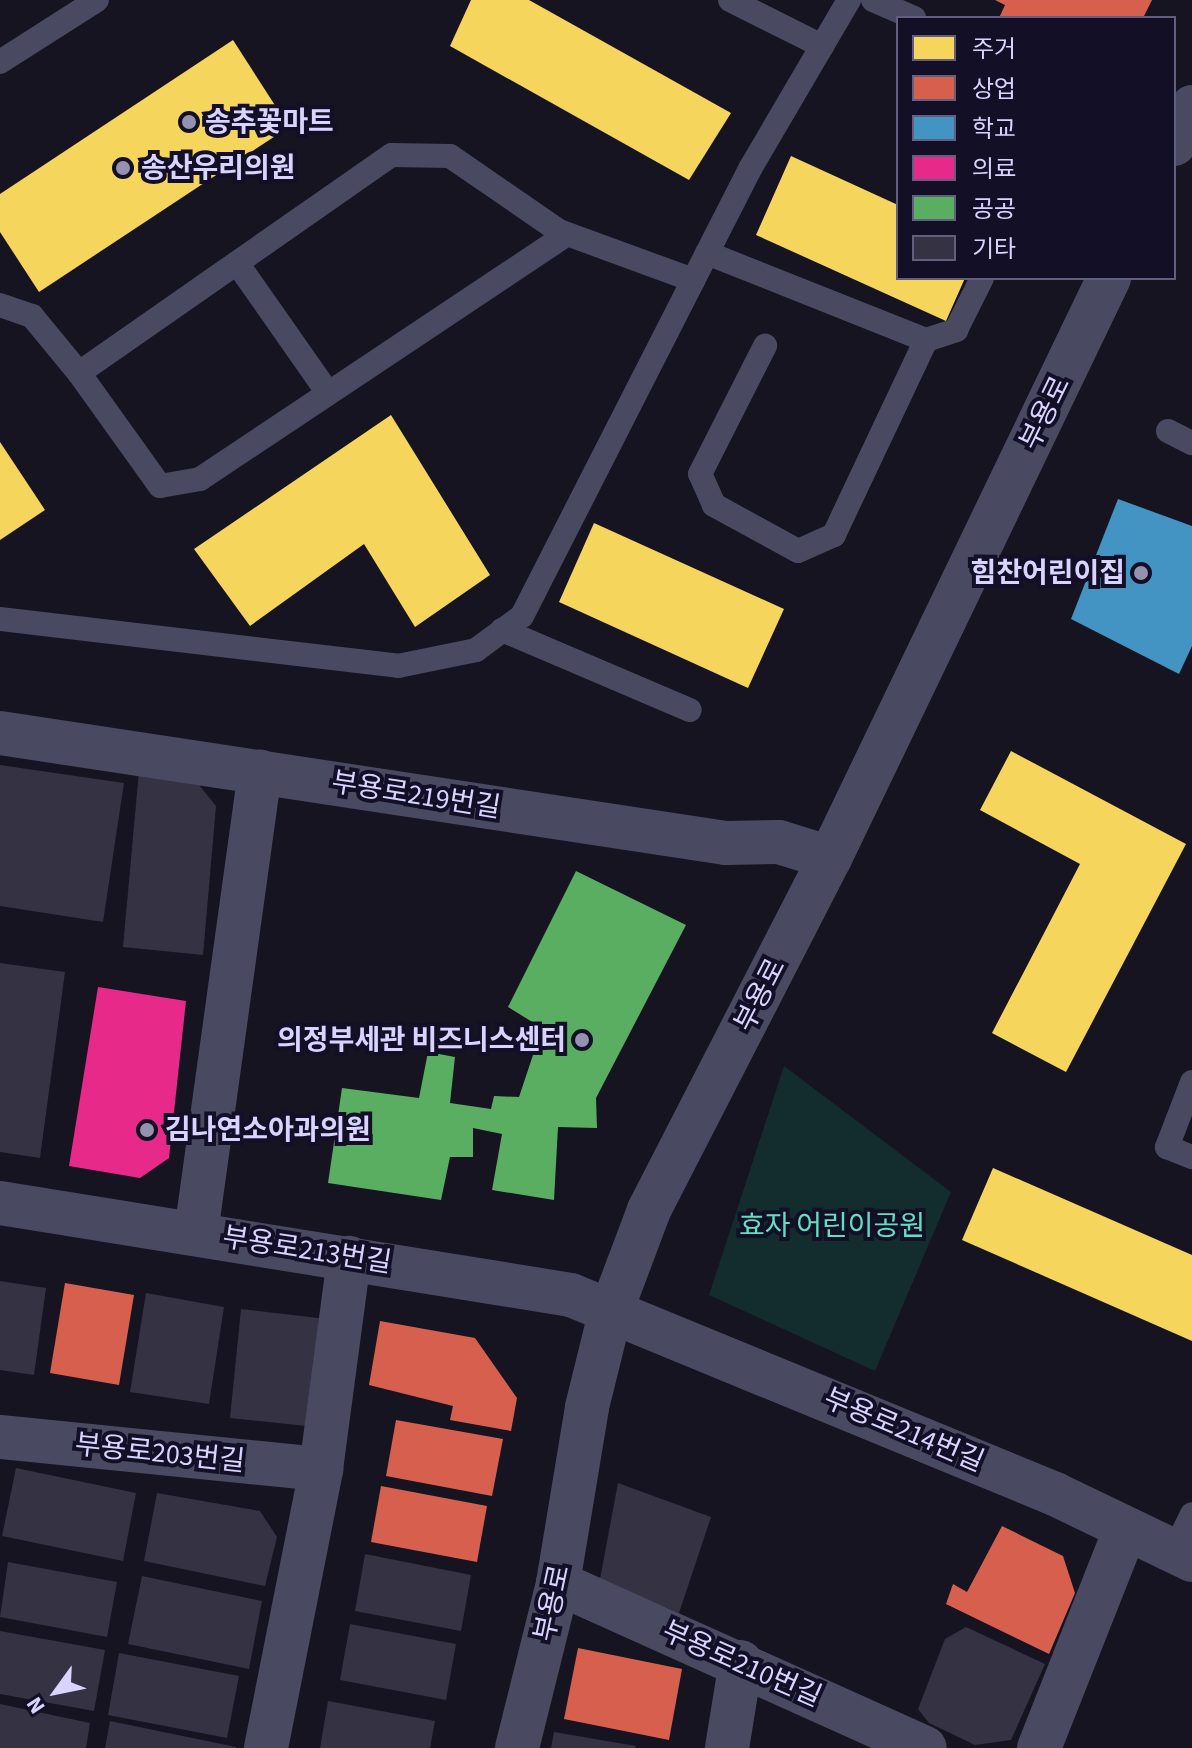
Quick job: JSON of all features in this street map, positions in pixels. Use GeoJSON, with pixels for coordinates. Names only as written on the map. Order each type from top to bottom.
{"type":"FeatureCollection","features":[{"type":"Feature","properties":{"kind":"street"},"geometry":{"type":"LineString","coordinates":[[1176,140],[1192,107]]}},
{"type":"Feature","properties":{"kind":"street","name":"부용로"},"geometry":{"type":"LineString","coordinates":[[517,1748],[558,1583],[610,1314],[649,1210],[830,858],[1108,280]]}},
{"type":"Feature","properties":{"kind":"street","name":"부용로219번길"},"geometry":{"type":"LineString","coordinates":[[0,733],[726,843],[779,842],[830,858]]}},
{"type":"Feature","properties":{"kind":"street"},"geometry":{"type":"LineString","coordinates":[[196,1233],[260,771]]}},
{"type":"Feature","properties":{"kind":"street","name":"부용로213번길"},"geometry":{"type":"LineString","coordinates":[[0,1203],[504,1279],[571,1295],[610,1314]]}},
{"type":"Feature","properties":{"kind":"street"},"geometry":{"type":"LineString","coordinates":[[266,1748],[321,1469],[349,1258]]}},
{"type":"Feature","properties":{"kind":"street","name":"부용로214번길"},"geometry":{"type":"LineString","coordinates":[[610,1314],[1041,1488],[1124,1533],[1183,1556]]}},
{"type":"Feature","properties":{"kind":"street","name":"부용로203번길"},"geometry":{"type":"LineString","coordinates":[[0,1437],[321,1469]]}},
{"type":"Feature","properties":{"kind":"street"},"geometry":{"type":"LineString","coordinates":[[1039,1748],[1124,1533]]}},
{"type":"Feature","properties":{"kind":"street","name":"부용로210번길"},"geometry":{"type":"LineString","coordinates":[[558,1583],[741,1662],[925,1748]]}},
{"type":"Feature","properties":{"kind":"street"},"geometry":{"type":"LineString","coordinates":[[727,1748],[741,1662]]}},
{"type":"Feature","properties":{"kind":"lane"},"geometry":{"type":"LineString","coordinates":[[0,62],[97,0]]}},
{"type":"Feature","properties":{"kind":"lane"},"geometry":{"type":"LineString","coordinates":[[730,0],[822,46]]}},
{"type":"Feature","properties":{"kind":"lane"},"geometry":{"type":"LineString","coordinates":[[0,619],[398,666],[476,650],[522,616],[707,253],[849,0]]}},
{"type":"Feature","properties":{"kind":"lane"},"geometry":{"type":"LineString","coordinates":[[873,0],[909,16]]}},
{"type":"Feature","properties":{"kind":"lane"},"geometry":{"type":"LineString","coordinates":[[79,373],[392,155],[450,156],[567,234],[693,280]]}},
{"type":"Feature","properties":{"kind":"lane"},"geometry":{"type":"LineString","coordinates":[[0,305],[32,316],[79,373],[160,486],[200,479],[567,234]]}},
{"type":"Feature","properties":{"kind":"lane"},"geometry":{"type":"LineString","coordinates":[[707,253],[926,340],[956,330],[981,280]]}},
{"type":"Feature","properties":{"kind":"lane"},"geometry":{"type":"LineString","coordinates":[[237,263],[328,393]]}},
{"type":"Feature","properties":{"kind":"lane"},"geometry":{"type":"LineString","coordinates":[[765,346],[700,474],[714,505],[798,551],[834,535],[926,340]]}},
{"type":"Feature","properties":{"kind":"lane"},"geometry":{"type":"LineString","coordinates":[[1168,431],[1192,443]]}},
{"type":"Feature","properties":{"kind":"lane"},"geometry":{"type":"LineString","coordinates":[[502,630],[690,710]]}},
{"type":"Feature","properties":{"kind":"lane"},"geometry":{"type":"LineString","coordinates":[[1192,1082],[1167,1147],[1192,1157]]}},
{"type":"Feature","properties":{"kind":"lane"},"geometry":{"type":"LineString","coordinates":[[1183,1556],[1192,1514]]}},
{"type":"Feature","properties":{"kind":"green space","name":"효자 어린이공원"},"geometry":{"type":"Polygon","coordinates":[[[784,1066],[951,1192],[875,1371],[709,1295],[784,1066]]]}},
{"type":"Feature","properties":{"kind":"building: 주거"},"geometry":{"type":"Polygon","coordinates":[[[471,0],[529,0],[731,113],[689,180],[450,46],[471,0]]]}},
{"type":"Feature","properties":{"kind":"building: 주거"},"geometry":{"type":"Polygon","coordinates":[[[233,40],[289,127],[39,292],[0,232],[0,194],[233,40]]]}},
{"type":"Feature","properties":{"kind":"building: 주거"},"geometry":{"type":"Polygon","coordinates":[[[791,156],[896,204],[896,280],[964,280],[946,321],[756,235],[791,156]]]}},
{"type":"Feature","properties":{"kind":"building: 주거"},"geometry":{"type":"Polygon","coordinates":[[[391,415],[490,575],[415,627],[364,544],[250,626],[194,549],[391,415]]]}},
{"type":"Feature","properties":{"kind":"building: 주거"},"geometry":{"type":"Polygon","coordinates":[[[0,442],[45,510],[0,540],[0,442]]]}},
{"type":"Feature","properties":{"kind":"building: 주거"},"geometry":{"type":"Polygon","coordinates":[[[594,523],[784,609],[748,688],[559,602],[594,523]]]}},
{"type":"Feature","properties":{"kind":"building: 주거"},"geometry":{"type":"Polygon","coordinates":[[[1011,751],[1186,844],[1066,1072],[992,1033],[1080,864],[980,810],[1011,751]]]}},
{"type":"Feature","properties":{"kind":"building: 주거"},"geometry":{"type":"Polygon","coordinates":[[[993,1168],[1192,1255],[1192,1341],[962,1240],[993,1168]]]}},
{"type":"Feature","properties":{"kind":"building: 상업"},"geometry":{"type":"Polygon","coordinates":[[[995,0],[1152,0],[1144,16],[1000,16],[1005,5],[995,0]]]}},
{"type":"Feature","properties":{"kind":"building: 상업"},"geometry":{"type":"Polygon","coordinates":[[[65,1283],[134,1295],[119,1385],[50,1373],[65,1283]]]}},
{"type":"Feature","properties":{"kind":"building: 상업"},"geometry":{"type":"Polygon","coordinates":[[[380,1321],[475,1338],[517,1398],[511,1431],[450,1420],[453,1406],[369,1385],[380,1321]]]}},
{"type":"Feature","properties":{"kind":"building: 상업"},"geometry":{"type":"Polygon","coordinates":[[[396,1420],[503,1439],[492,1496],[386,1476],[396,1420]]]}},
{"type":"Feature","properties":{"kind":"building: 상업"},"geometry":{"type":"Polygon","coordinates":[[[381,1486],[487,1506],[477,1562],[371,1542],[381,1486]]]}},
{"type":"Feature","properties":{"kind":"building: 상업"},"geometry":{"type":"Polygon","coordinates":[[[1002,1526],[1063,1556],[1075,1593],[1049,1654],[946,1604],[953,1584],[967,1592],[1002,1526]]]}},
{"type":"Feature","properties":{"kind":"building: 상업"},"geometry":{"type":"Polygon","coordinates":[[[578,1648],[682,1669],[669,1740],[564,1719],[578,1648]]]}},
{"type":"Feature","properties":{"kind":"building: 학교","name":"힘찬어린이집"},"geometry":{"type":"Polygon","coordinates":[[[1118,499],[1192,526],[1192,646],[1179,674],[1071,619],[1118,499]]]}},
{"type":"Feature","properties":{"kind":"building: 의료"},"geometry":{"type":"Polygon","coordinates":[[[98,987],[186,1001],[169,1158],[140,1178],[69,1166],[98,987]]]}},
{"type":"Feature","properties":{"kind":"building: 공공","name":"의정부세관 비즈니스센터"},"geometry":{"type":"Polygon","coordinates":[[[576,871],[686,925],[596,1098],[597,1128],[558,1127],[554,1200],[492,1190],[502,1134],[473,1128],[473,1157],[450,1157],[441,1200],[328,1183],[342,1088],[419,1098],[428,1052],[455,1057],[450,1103],[491,1109],[494,1096],[519,1097],[542,1028],[508,1007],[576,871]]]}},
{"type":"Feature","properties":{"kind":"building: 기타"},"geometry":{"type":"Polygon","coordinates":[[[0,765],[124,783],[103,922],[0,906],[0,765]]]}},
{"type":"Feature","properties":{"kind":"building: 기타"},"geometry":{"type":"Polygon","coordinates":[[[139,771],[191,775],[216,806],[203,955],[123,947],[139,771]]]}},
{"type":"Feature","properties":{"kind":"building: 기타"},"geometry":{"type":"Polygon","coordinates":[[[0,963],[65,972],[40,1158],[0,1152],[0,963]]]}},
{"type":"Feature","properties":{"kind":"building: 기타"},"geometry":{"type":"Polygon","coordinates":[[[0,1281],[46,1288],[34,1375],[0,1370],[0,1281]]]}},
{"type":"Feature","properties":{"kind":"building: 기타"},"geometry":{"type":"Polygon","coordinates":[[[146,1293],[224,1307],[209,1404],[130,1392],[146,1293]]]}},
{"type":"Feature","properties":{"kind":"building: 기타"},"geometry":{"type":"Polygon","coordinates":[[[241,1309],[327,1319],[316,1427],[230,1418],[241,1309]]]}},
{"type":"Feature","properties":{"kind":"building: 기타"},"geometry":{"type":"Polygon","coordinates":[[[16,1468],[136,1493],[123,1561],[2,1536],[16,1468]]]}},
{"type":"Feature","properties":{"kind":"building: 기타"},"geometry":{"type":"Polygon","coordinates":[[[618,1483],[711,1517],[679,1613],[600,1579],[618,1483]]]}},
{"type":"Feature","properties":{"kind":"building: 기타"},"geometry":{"type":"Polygon","coordinates":[[[157,1493],[260,1511],[277,1537],[265,1586],[144,1561],[157,1493]]]}},
{"type":"Feature","properties":{"kind":"building: 기타"},"geometry":{"type":"Polygon","coordinates":[[[365,1554],[471,1575],[461,1631],[355,1611],[365,1554]]]}},
{"type":"Feature","properties":{"kind":"building: 기타"},"geometry":{"type":"Polygon","coordinates":[[[8,1562],[117,1582],[107,1637],[0,1617],[8,1562]]]}},
{"type":"Feature","properties":{"kind":"building: 기타"},"geometry":{"type":"Polygon","coordinates":[[[142,1576],[262,1601],[249,1669],[128,1644],[142,1576]]]}},
{"type":"Feature","properties":{"kind":"building: 기타"},"geometry":{"type":"Polygon","coordinates":[[[350,1624],[456,1644],[446,1700],[340,1680],[350,1624]]]}},
{"type":"Feature","properties":{"kind":"building: 기타"},"geometry":{"type":"Polygon","coordinates":[[[966,1627],[1045,1664],[1011,1740],[975,1745],[929,1723],[918,1709],[945,1639],[966,1627]]]}},
{"type":"Feature","properties":{"kind":"building: 기타"},"geometry":{"type":"Polygon","coordinates":[[[0,1631],[105,1650],[94,1711],[0,1694],[0,1631]]]}},
{"type":"Feature","properties":{"kind":"building: 기타"},"geometry":{"type":"Polygon","coordinates":[[[119,1653],[239,1676],[227,1738],[108,1715],[119,1653]]]}},
{"type":"Feature","properties":{"kind":"building: 기타"},"geometry":{"type":"Polygon","coordinates":[[[328,1701],[435,1721],[430,1748],[320,1748],[328,1701]]]}},
{"type":"Feature","properties":{"kind":"building: 기타"},"geometry":{"type":"Polygon","coordinates":[[[0,1704],[90,1723],[86,1748],[0,1748],[0,1704]]]}},
{"type":"Feature","properties":{"kind":"building: 기타"},"geometry":{"type":"Polygon","coordinates":[[[110,1721],[236,1747],[236,1748],[105,1748],[110,1721]]]}},
{"type":"Feature","properties":{"kind":"building: 기타"},"geometry":{"type":"Polygon","coordinates":[[[554,1732],[636,1746],[551,1748],[554,1732]]]}},
{"type":"Feature","properties":{"kind":"place","name":"송추꽃마트"},"geometry":{"type":"Point","coordinates":[189,122]}},
{"type":"Feature","properties":{"kind":"place","name":"송산우리의원"},"geometry":{"type":"Point","coordinates":[123,168]}},
{"type":"Feature","properties":{"kind":"place","name":"힘찬어린이집"},"geometry":{"type":"Point","coordinates":[1141,573]}},
{"type":"Feature","properties":{"kind":"place","name":"의정부세관 비즈니스센터"},"geometry":{"type":"Point","coordinates":[582,1040]}},
{"type":"Feature","properties":{"kind":"place","name":"김나연소아과의원"},"geometry":{"type":"Point","coordinates":[147,1130]}}]}
